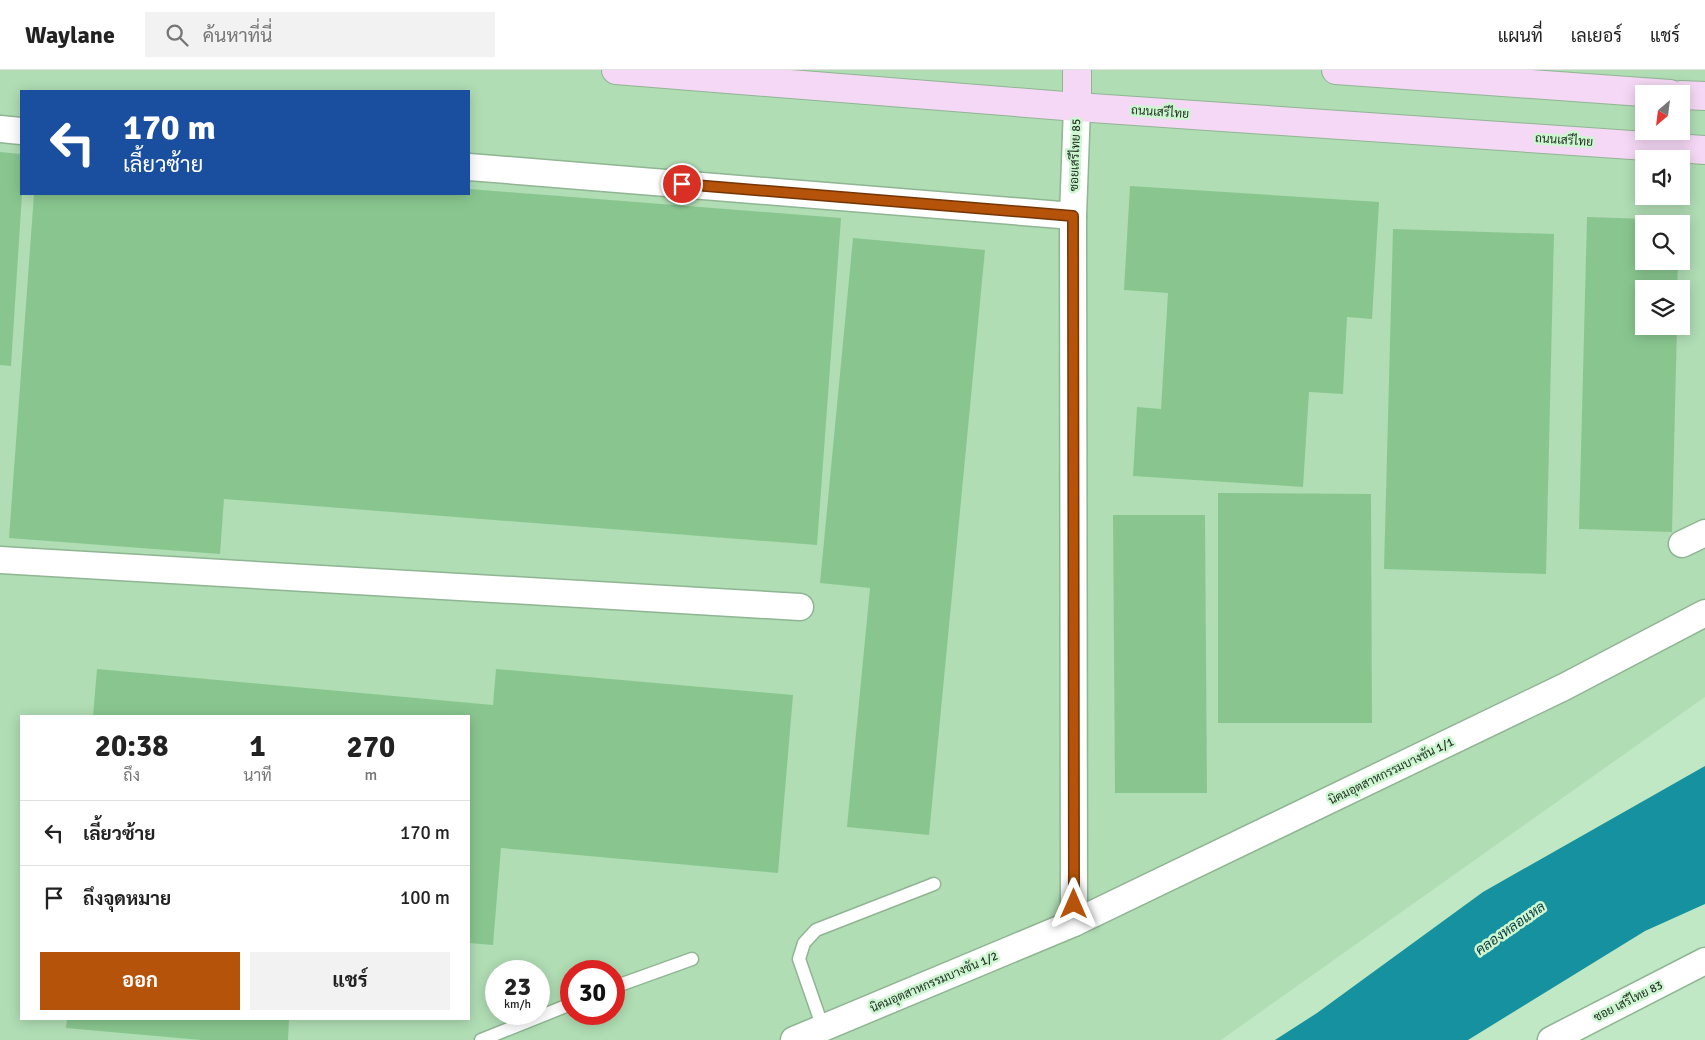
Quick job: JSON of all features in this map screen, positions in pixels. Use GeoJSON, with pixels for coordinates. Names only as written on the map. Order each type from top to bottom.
{"type":"FeatureCollection","features":[{"type":"Feature","properties":{"kind":"main road","name":"ถนนเสรีไทย"},"geometry":{"type":"LineString","coordinates":[[616,70],[1076,107],[1705,150]]}},
{"type":"Feature","properties":{"kind":"main road"},"geometry":{"type":"LineString","coordinates":[[1076,107],[1077,70]]}},
{"type":"Feature","properties":{"kind":"main road"},"geometry":{"type":"LineString","coordinates":[[1336,70],[1635,91]]}},
{"type":"Feature","properties":{"kind":"main road"},"geometry":{"type":"LineString","coordinates":[[1690,95],[1705,96]]}},
{"type":"Feature","properties":{"kind":"street","name":"ซอยเสรีไทย 85"},"geometry":{"type":"LineString","coordinates":[[1074,923],[1073,216],[1076,107]]}},
{"type":"Feature","properties":{"kind":"street"},"geometry":{"type":"LineString","coordinates":[[0,129],[20,131]]}},
{"type":"Feature","properties":{"kind":"street"},"geometry":{"type":"LineString","coordinates":[[470,167],[1073,216]]}},
{"type":"Feature","properties":{"kind":"street"},"geometry":{"type":"LineString","coordinates":[[0,560],[800,607]]}},
{"type":"Feature","properties":{"kind":"street","name":"นิคมอุตสาหกรรมบางชัน 1/1"},"geometry":{"type":"LineString","coordinates":[[1074,923],[1564,688],[1705,613]]}},
{"type":"Feature","properties":{"kind":"street","name":"นิคมอุตสาหกรรมบางชัน 1/2"},"geometry":{"type":"LineString","coordinates":[[794,1040],[1074,923]]}},
{"type":"Feature","properties":{"kind":"street","name":"ซอย เสรีไทย 83"},"geometry":{"type":"LineString","coordinates":[[1551,1040],[1705,961]]}},
{"type":"Feature","properties":{"kind":"lane"},"geometry":{"type":"LineString","coordinates":[[823,1028],[798,960],[804,943],[816,930],[934,884]]}},
{"type":"Feature","properties":{"kind":"lane"},"geometry":{"type":"LineString","coordinates":[[625,983],[692,959]]}},
{"type":"Feature","properties":{"kind":"lane"},"geometry":{"type":"LineString","coordinates":[[481,1040],[560,1008]]}},
{"type":"Feature","properties":{"kind":"shaded area"},"geometry":{"type":"Polygon","coordinates":[[[0,70],[1705,70],[1705,697],[1221,1040],[0,1040],[0,70]]]}},
{"type":"Feature","properties":{"kind":"water","name":"คลองหลอแหล"},"geometry":{"type":"Polygon","coordinates":[[[1705,766],[1705,904],[1645,931],[1468,1040],[1275,1040],[1317,1013],[1483,892],[1705,766]]]}},
{"type":"Feature","properties":{"kind":"building"},"geometry":{"type":"Polygon","coordinates":[[[0,152],[20,154],[20,195],[22,195],[11,366],[0,365],[0,152]]]}},
{"type":"Feature","properties":{"kind":"building"},"geometry":{"type":"Polygon","coordinates":[[[1130,186],[1379,202],[1372,319],[1347,317],[1343,394],[1309,392],[1303,487],[1133,476],[1137,407],[1161,409],[1168,293],[1124,290],[1130,186]]]}},
{"type":"Feature","properties":{"kind":"building"},"geometry":{"type":"Polygon","coordinates":[[[470,189],[841,218],[817,545],[224,499],[220,554],[9,538],[34,195],[470,195],[470,189]]]}},
{"type":"Feature","properties":{"kind":"building"},"geometry":{"type":"Polygon","coordinates":[[[1587,217],[1635,219],[1635,270],[1678,270],[1677,280],[1635,280],[1635,335],[1677,335],[1672,532],[1579,529],[1587,217]]]}},
{"type":"Feature","properties":{"kind":"building"},"geometry":{"type":"Polygon","coordinates":[[[1393,229],[1554,234],[1546,574],[1384,569],[1393,229]]]}},
{"type":"Feature","properties":{"kind":"building"},"geometry":{"type":"Polygon","coordinates":[[[853,238],[985,250],[929,835],[847,827],[870,588],[820,583],[853,238]]]}},
{"type":"Feature","properties":{"kind":"building"},"geometry":{"type":"Polygon","coordinates":[[[1218,493],[1371,494],[1372,723],[1218,723],[1218,493]]]}},
{"type":"Feature","properties":{"kind":"building"},"geometry":{"type":"Polygon","coordinates":[[[1113,515],[1205,515],[1207,793],[1115,793],[1113,515]]]}},
{"type":"Feature","properties":{"kind":"building"},"geometry":{"type":"Polygon","coordinates":[[[97,669],[493,705],[496,669],[793,695],[778,873],[501,848],[493,945],[470,943],[470,715],[93,715],[97,669]]]}},
{"type":"Feature","properties":{"kind":"building"},"geometry":{"type":"Polygon","coordinates":[[[67,1020],[289,1020],[288,1040],[201,1040],[66,1028],[67,1020]]]}},
{"type":"Feature","properties":{"kind":"route"},"geometry":{"type":"LineString","coordinates":[[682,184],[1073,216],[1074,904]]}}]}
